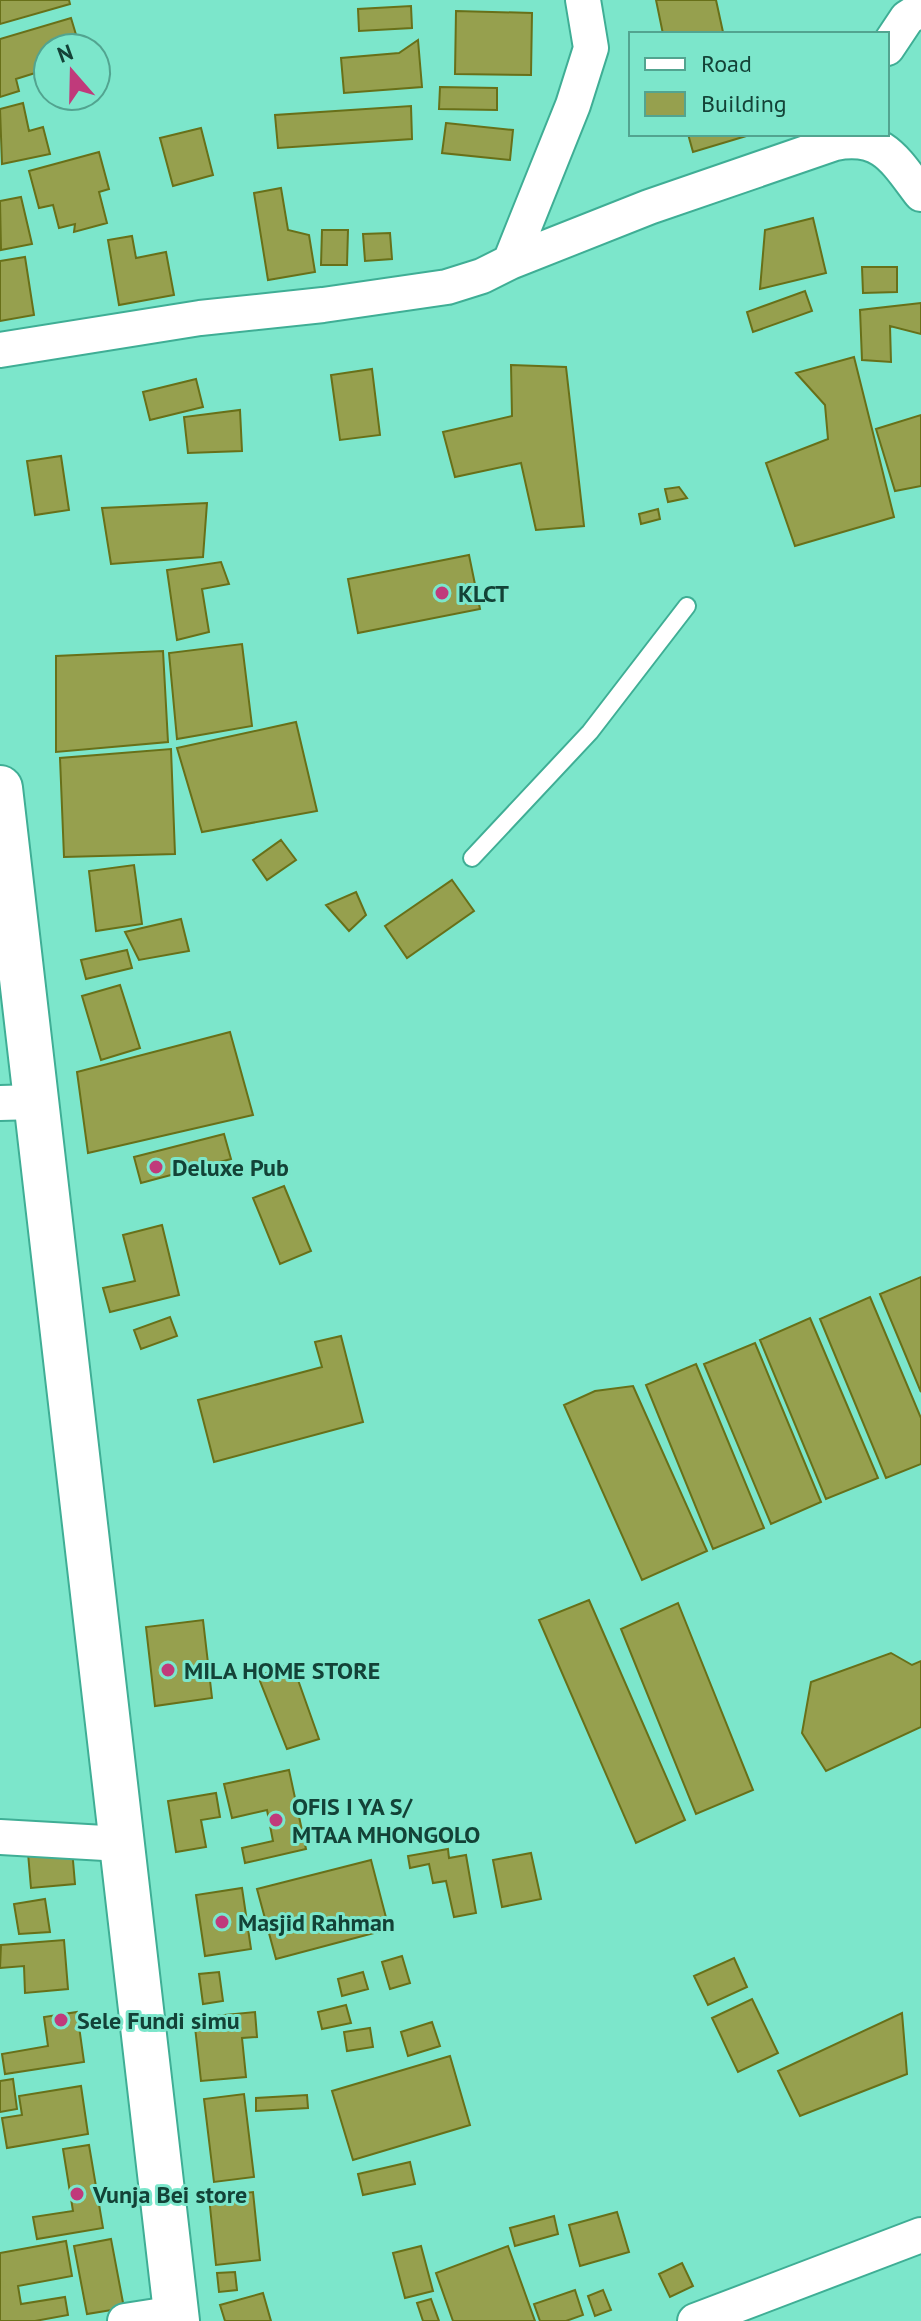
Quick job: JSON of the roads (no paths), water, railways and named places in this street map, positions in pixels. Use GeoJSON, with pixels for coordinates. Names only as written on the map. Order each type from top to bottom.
{"type":"FeatureCollection","features":[{"type":"Feature","properties":{"kind":"street"},"geometry":{"type":"LineString","coordinates":[[510,262],[573,105],[591,48],[583,0]]}},
{"type":"Feature","properties":{"kind":"street"},"geometry":{"type":"LineString","coordinates":[[889,45],[907,18],[921,9]]}},
{"type":"Feature","properties":{"kind":"street"},"geometry":{"type":"LineString","coordinates":[[0,350],[200,318],[323,305],[447,287],[482,276],[649,207],[835,143],[858,139],[877,140],[921,194]]}},
{"type":"Feature","properties":{"kind":"street"},"geometry":{"type":"LineString","coordinates":[[0,788],[18,1103],[122,1844],[176,2317],[125,2321]]}},
{"type":"Feature","properties":{"kind":"street"},"geometry":{"type":"LineString","coordinates":[[0,1837],[122,1844]]}},
{"type":"Feature","properties":{"kind":"street"},"geometry":{"type":"LineString","coordinates":[[695,2321],[921,2235]]}},
{"type":"Feature","properties":{"kind":"lane"},"geometry":{"type":"LineString","coordinates":[[472,858],[590,732],[687,606]]}},
{"type":"Feature","properties":{"kind":"place","name":"KLCT"},"geometry":{"type":"Point","coordinates":[442,593]}},
{"type":"Feature","properties":{"kind":"place","name":"Deluxe Pub"},"geometry":{"type":"Point","coordinates":[156,1167]}},
{"type":"Feature","properties":{"kind":"place","name":"MILA HOME STORE"},"geometry":{"type":"Point","coordinates":[168,1670]}},
{"type":"Feature","properties":{"kind":"place","name":"OFIS I YA S/ MTAA MHONGOLO"},"geometry":{"type":"Point","coordinates":[276,1820]}},
{"type":"Feature","properties":{"kind":"place","name":"Masjid Rahman"},"geometry":{"type":"Point","coordinates":[222,1922]}},
{"type":"Feature","properties":{"kind":"place","name":"Sele Fundi simu"},"geometry":{"type":"Point","coordinates":[61,2020]}},
{"type":"Feature","properties":{"kind":"place","name":"Vunja Bei store"},"geometry":{"type":"Point","coordinates":[77,2194]}}]}
